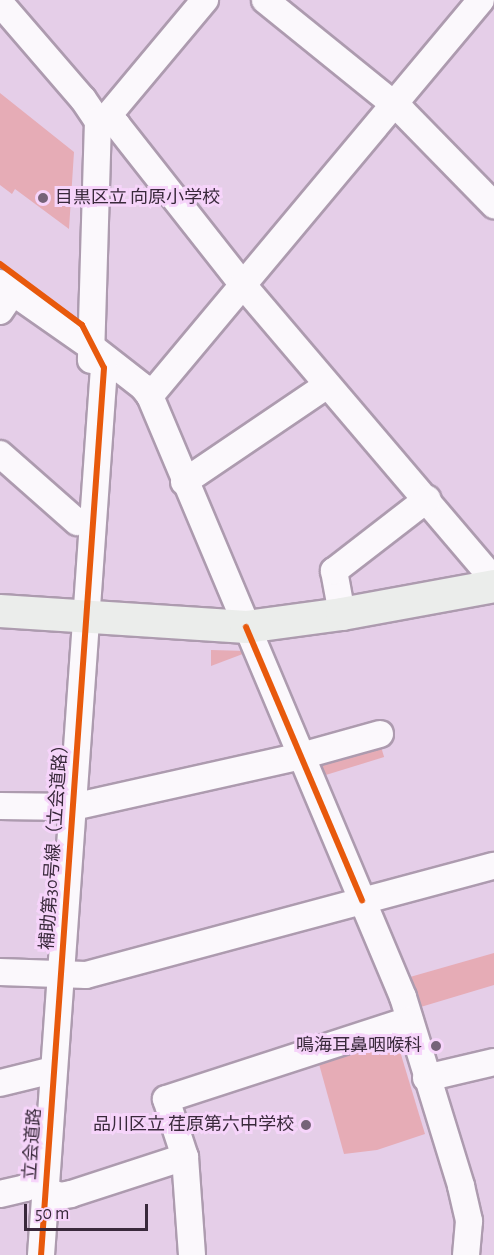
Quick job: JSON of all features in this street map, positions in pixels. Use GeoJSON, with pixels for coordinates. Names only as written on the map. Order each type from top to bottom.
{"type":"FeatureCollection","features":[{"type":"Feature","properties":{"kind":"main road"},"geometry":{"type":"LineString","coordinates":[[0,611],[246,627],[342,614],[492,589]]}},
{"type":"Feature","properties":{"kind":"street"},"geometry":{"type":"LineString","coordinates":[[85,618],[74,599],[77,522],[93,348],[93,244],[102,119],[205,0]]}},
{"type":"Feature","properties":{"kind":"street"},"geometry":{"type":"LineString","coordinates":[[266,0],[394,104],[494,205]]}},
{"type":"Feature","properties":{"kind":"street"},"geometry":{"type":"LineString","coordinates":[[150,396],[481,0]]}},
{"type":"Feature","properties":{"kind":"street"},"geometry":{"type":"LineString","coordinates":[[0,3],[102,119],[117,125],[243,285],[327,386],[427,499],[492,589]]}},
{"type":"Feature","properties":{"kind":"street"},"geometry":{"type":"LineString","coordinates":[[0,264],[82,325],[93,348]]}},
{"type":"Feature","properties":{"kind":"street"},"geometry":{"type":"LineString","coordinates":[[4,295],[93,348],[143,387],[150,396],[184,482],[397,984],[469,1221],[466,1255]]}},
{"type":"Feature","properties":{"kind":"street","name":"補助第30号線（立会道路）"},"geometry":{"type":"LineString","coordinates":[[53,1070],[104,368],[93,348]]}},
{"type":"Feature","properties":{"kind":"street"},"geometry":{"type":"LineString","coordinates":[[184,482],[327,386]]}},
{"type":"Feature","properties":{"kind":"street"},"geometry":{"type":"LineString","coordinates":[[0,454],[77,522]]}},
{"type":"Feature","properties":{"kind":"street"},"geometry":{"type":"LineString","coordinates":[[342,614],[334,571],[427,499]]}},
{"type":"Feature","properties":{"kind":"street"},"geometry":{"type":"LineString","coordinates":[[0,806],[73,807],[301,756],[380,734]]}},
{"type":"Feature","properties":{"kind":"street"},"geometry":{"type":"LineString","coordinates":[[0,972],[86,975],[494,866]]}},
{"type":"Feature","properties":{"kind":"street"},"geometry":{"type":"LineString","coordinates":[[192,1255],[185,1157],[166,1099],[409,1020]]}},
{"type":"Feature","properties":{"kind":"street"},"geometry":{"type":"LineString","coordinates":[[426,1078],[494,1062]]}},
{"type":"Feature","properties":{"kind":"street"},"geometry":{"type":"LineString","coordinates":[[0,1083],[53,1070]]}},
{"type":"Feature","properties":{"kind":"street","name":"立会道路"},"geometry":{"type":"LineString","coordinates":[[41,1255],[42,1185],[53,1070]]}},
{"type":"Feature","properties":{"kind":"street"},"geometry":{"type":"LineString","coordinates":[[0,1181],[22,1177],[60,1196],[185,1157]]}},
{"type":"Feature","properties":{"kind":"street"},"geometry":{"type":"LineString","coordinates":[[0,1194],[42,1185]]}},
{"type":"Feature","properties":{"kind":"shaded area"},"geometry":{"type":"Polygon","coordinates":[[[0,93],[74,152],[69,229],[15,189],[12,194],[0,185],[0,93]]]}},
{"type":"Feature","properties":{"kind":"shaded area"},"geometry":{"type":"Polygon","coordinates":[[[211,650],[247,651],[248,652],[211,666],[211,650]]]}},
{"type":"Feature","properties":{"kind":"shaded area"},"geometry":{"type":"Polygon","coordinates":[[[378,737],[384,757],[314,778],[308,758],[378,737]]]}},
{"type":"Feature","properties":{"kind":"shaded area"},"geometry":{"type":"Polygon","coordinates":[[[494,953],[494,985],[414,1009],[403,979],[494,953]]]}},
{"type":"Feature","properties":{"kind":"shaded area"},"geometry":{"type":"Polygon","coordinates":[[[396,1038],[425,1134],[377,1150],[344,1154],[319,1064],[396,1038]]]}},
{"type":"Feature","properties":{"kind":"cycle path"},"geometry":{"type":"LineString","coordinates":[[0,264],[82,325],[104,368],[41,1255]]}},
{"type":"Feature","properties":{"kind":"cycle path"},"geometry":{"type":"LineString","coordinates":[[246,627],[362,900]]}},
{"type":"Feature","properties":{"kind":"place","name":"目黒区立 向原小学校"},"geometry":{"type":"Point","coordinates":[43,198]}},
{"type":"Feature","properties":{"kind":"place","name":"鳴海耳鼻咽喉科"},"geometry":{"type":"Point","coordinates":[436,1046]}},
{"type":"Feature","properties":{"kind":"place","name":"品川区立 荏原第六中学校"},"geometry":{"type":"Point","coordinates":[306,1125]}}]}
